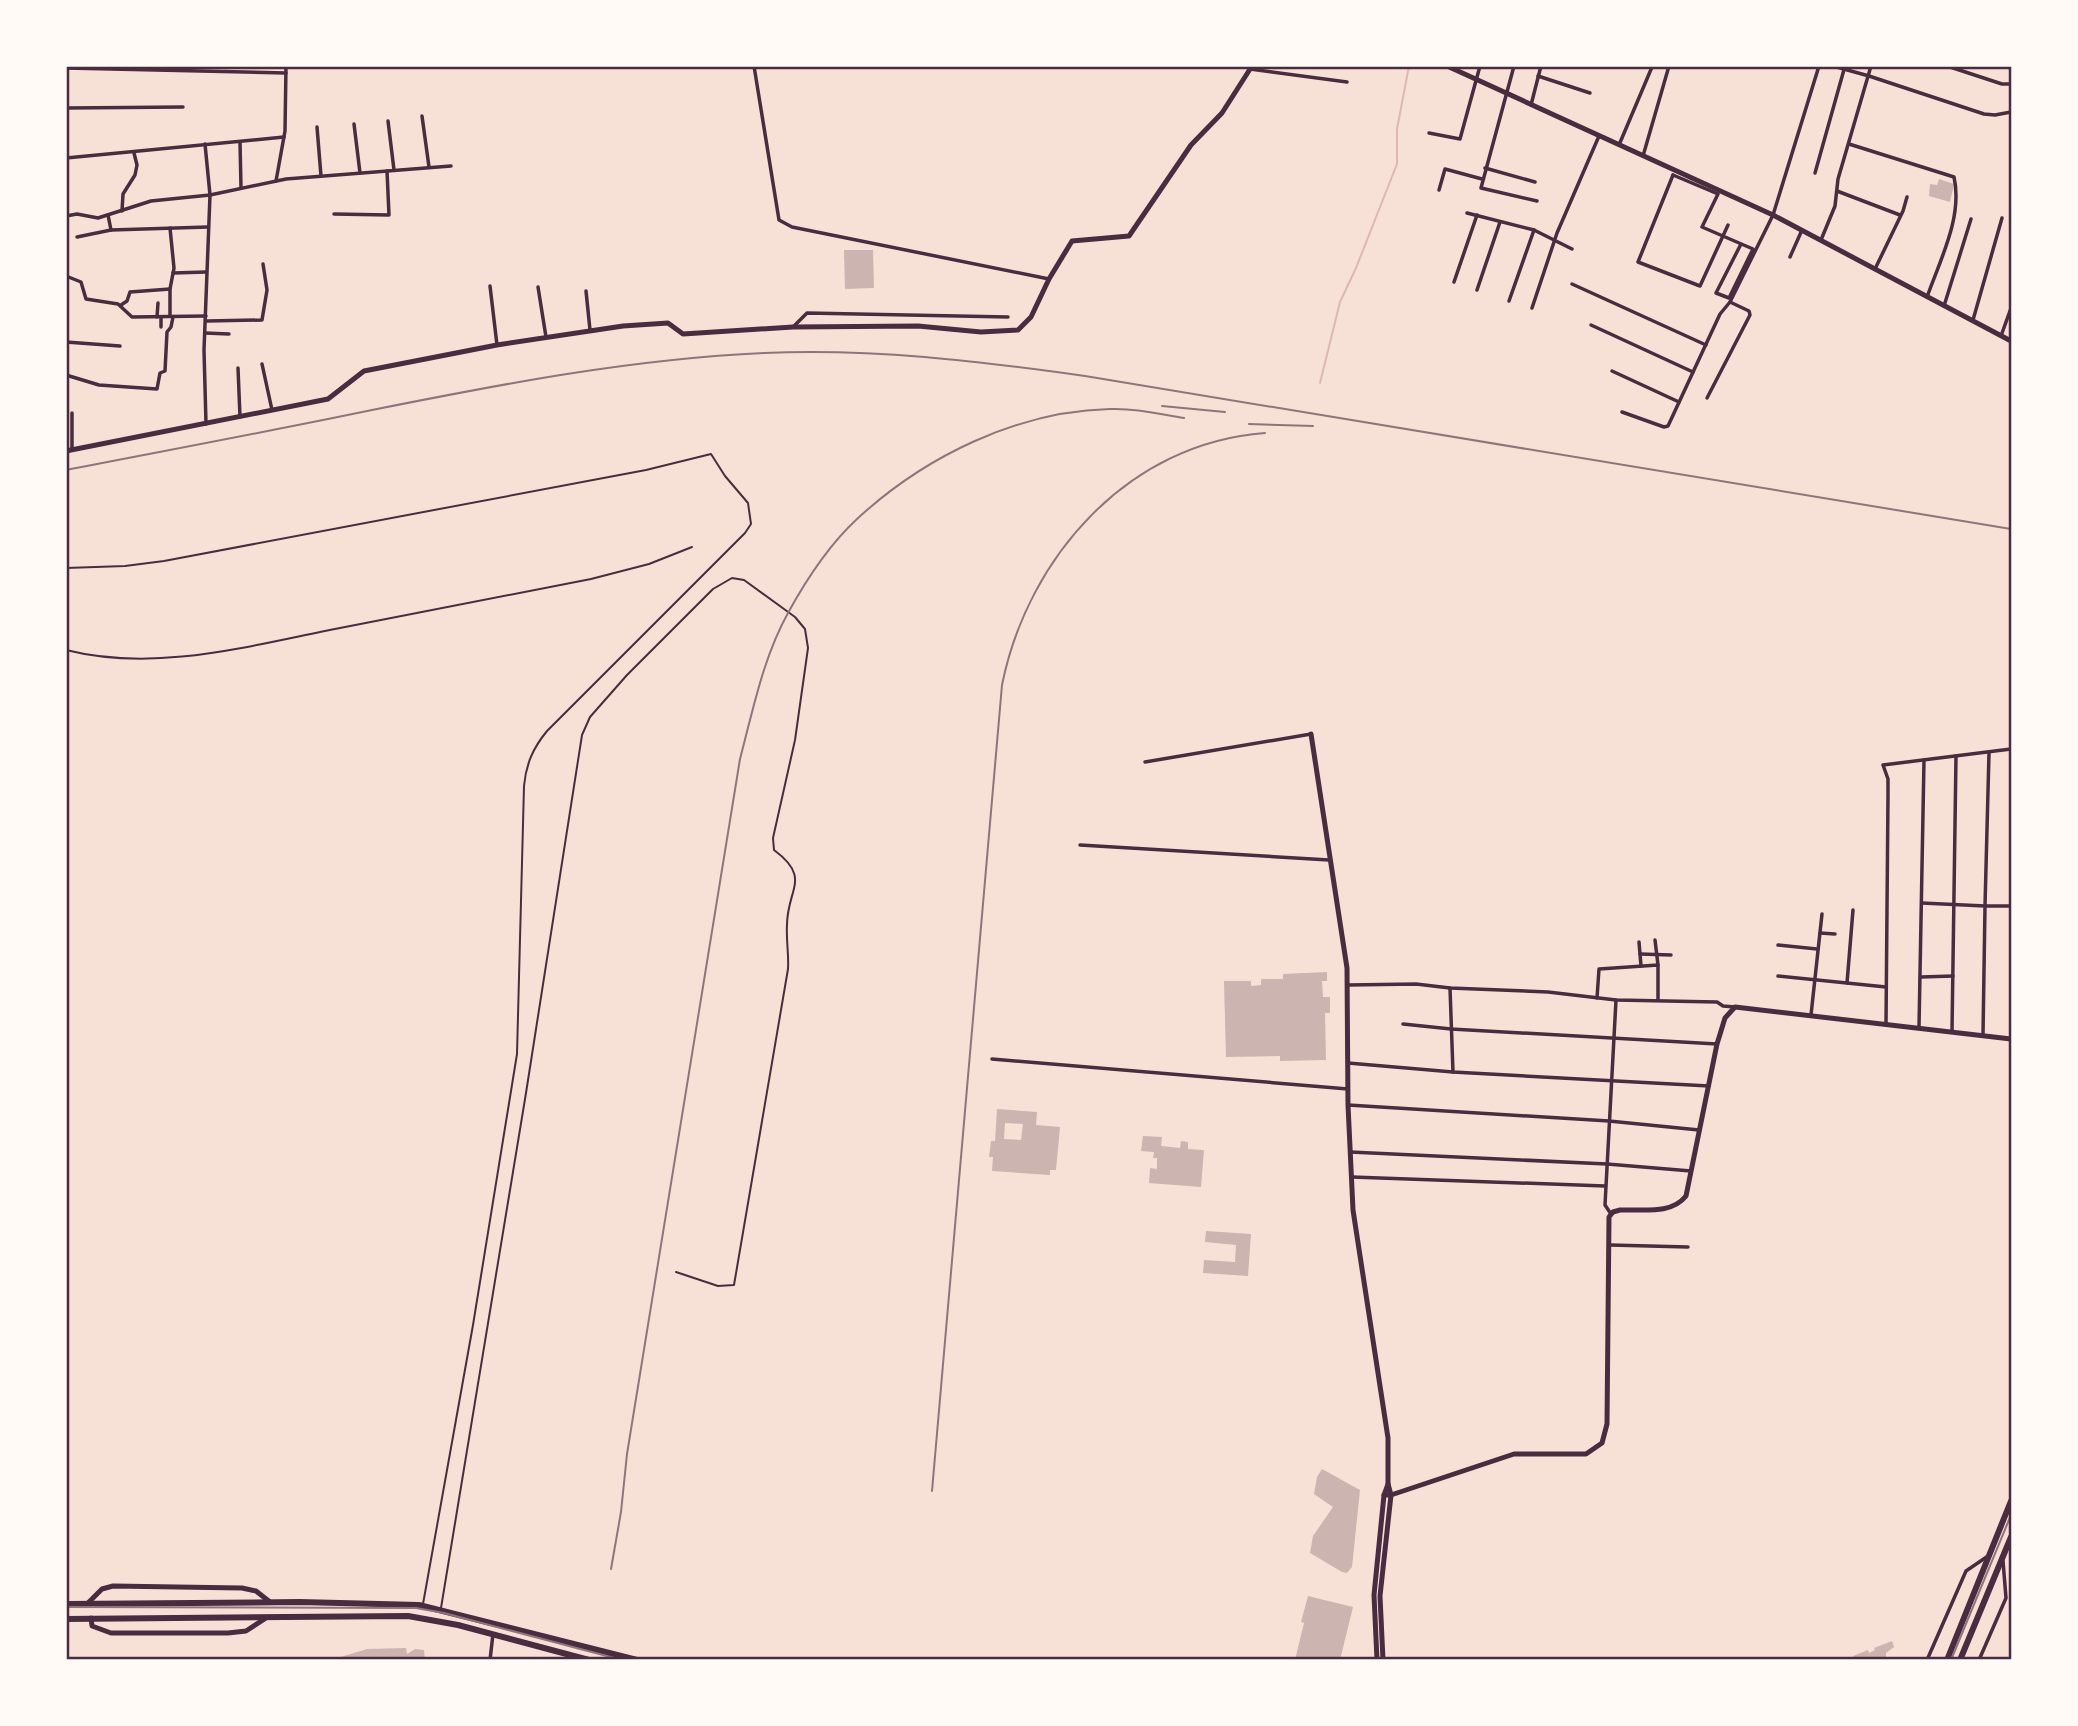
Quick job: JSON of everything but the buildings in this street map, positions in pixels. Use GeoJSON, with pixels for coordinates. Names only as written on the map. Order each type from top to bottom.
{"type":"FeatureCollection","features":[{"type":"Feature","properties":{"kind":"main road"},"geometry":{"type":"LineString","coordinates":[[1947,1660],[2011,1501]]}},
{"type":"Feature","properties":{"kind":"main road"},"geometry":{"type":"LineString","coordinates":[[1961,1660],[2011,1537]]}},
{"type":"Feature","properties":{"kind":"main road"},"geometry":{"type":"LineString","coordinates":[[66,1604],[270,1602],[422,1605],[637,1660]]}},
{"type":"Feature","properties":{"kind":"main road"},"geometry":{"type":"LineString","coordinates":[[66,1619],[272,1615],[408,1616],[432,1619],[590,1660]]}},
{"type":"Feature","properties":{"kind":"street"},"geometry":{"type":"LineString","coordinates":[[276,181],[284,137],[286,66]]}},
{"type":"Feature","properties":{"kind":"street"},"geometry":{"type":"LineString","coordinates":[[754,66],[779,220],[792,227],[1049,279]]}},
{"type":"Feature","properties":{"kind":"street"},"geometry":{"type":"LineString","coordinates":[[1447,66],[1691,180],[1773,215],[2011,341]]}},
{"type":"Feature","properties":{"kind":"street"},"geometry":{"type":"LineString","coordinates":[[1429,133],[1460,139],[1480,66]]}},
{"type":"Feature","properties":{"kind":"street"},"geometry":{"type":"LineString","coordinates":[[1514,66],[1480,188],[1537,201]]}},
{"type":"Feature","properties":{"kind":"street"},"geometry":{"type":"LineString","coordinates":[[1531,106],[1541,66]]}},
{"type":"Feature","properties":{"kind":"street"},"geometry":{"type":"LineString","coordinates":[[1643,156],[1669,66]]}},
{"type":"Feature","properties":{"kind":"street"},"geometry":{"type":"LineString","coordinates":[[1622,412],[1665,427],[1720,314],[1730,302],[1773,215],[1819,66]]}},
{"type":"Feature","properties":{"kind":"street"},"geometry":{"type":"LineString","coordinates":[[1833,66],[1984,114],[2011,112]]}},
{"type":"Feature","properties":{"kind":"street"},"geometry":{"type":"LineString","coordinates":[[1821,240],[1835,206],[1838,178],[1871,66]]}},
{"type":"Feature","properties":{"kind":"street"},"geometry":{"type":"LineString","coordinates":[[1619,145],[1651,67]]}},
{"type":"Feature","properties":{"kind":"street"},"geometry":{"type":"LineString","coordinates":[[1950,67],[2001,84],[2011,83]]}},
{"type":"Feature","properties":{"kind":"street"},"geometry":{"type":"LineString","coordinates":[[66,68],[286,73]]}},
{"type":"Feature","properties":{"kind":"street"},"geometry":{"type":"LineString","coordinates":[[72,413],[69,451],[328,399],[364,371],[590,330],[668,323],[683,334],[793,327],[918,326],[981,332],[1018,330],[1031,317],[1049,279],[1072,241],[1129,236],[1191,145],[1222,113],[1251,68],[1347,82]]}},
{"type":"Feature","properties":{"kind":"street"},"geometry":{"type":"LineString","coordinates":[[1815,173],[1845,68]]}},
{"type":"Feature","properties":{"kind":"street"},"geometry":{"type":"LineString","coordinates":[[1538,76],[1590,93]]}},
{"type":"Feature","properties":{"kind":"street"},"geometry":{"type":"LineString","coordinates":[[66,108],[183,107]]}},
{"type":"Feature","properties":{"kind":"street"},"geometry":{"type":"LineString","coordinates":[[422,116],[429,167]]}},
{"type":"Feature","properties":{"kind":"street"},"geometry":{"type":"LineString","coordinates":[[388,121],[394,170]]}},
{"type":"Feature","properties":{"kind":"street"},"geometry":{"type":"LineString","coordinates":[[354,124],[360,173]]}},
{"type":"Feature","properties":{"kind":"street"},"geometry":{"type":"LineString","coordinates":[[317,127],[321,176]]}},
{"type":"Feature","properties":{"kind":"street"},"geometry":{"type":"LineString","coordinates":[[1532,309],[1554,240],[1599,136]]}},
{"type":"Feature","properties":{"kind":"street"},"geometry":{"type":"LineString","coordinates":[[66,158],[284,137]]}},
{"type":"Feature","properties":{"kind":"street"},"geometry":{"type":"LineString","coordinates":[[240,142],[241,188]]}},
{"type":"Feature","properties":{"kind":"street"},"geometry":{"type":"LineString","coordinates":[[205,144],[210,195],[206,272],[206,424]]}},
{"type":"Feature","properties":{"kind":"street"},"geometry":{"type":"LineString","coordinates":[[1849,144],[1954,177],[1954,221],[1927,297]]}},
{"type":"Feature","properties":{"kind":"street"},"geometry":{"type":"LineString","coordinates":[[122,211],[123,194],[135,175],[134,153]]}},
{"type":"Feature","properties":{"kind":"street"},"geometry":{"type":"LineString","coordinates":[[66,216],[76,214],[98,218],[152,201],[210,195],[276,181],[451,166]]}},
{"type":"Feature","properties":{"kind":"street"},"geometry":{"type":"LineString","coordinates":[[1485,168],[1535,182]]}},
{"type":"Feature","properties":{"kind":"street"},"geometry":{"type":"LineString","coordinates":[[1439,190],[1445,169],[1482,179]]}},
{"type":"Feature","properties":{"kind":"street"},"geometry":{"type":"LineString","coordinates":[[334,214],[389,215],[387,171]]}},
{"type":"Feature","properties":{"kind":"street"},"geometry":{"type":"LineString","coordinates":[[1674,172],[1638,262],[1700,286],[1728,225]]}},
{"type":"Feature","properties":{"kind":"street"},"geometry":{"type":"LineString","coordinates":[[1691,180],[1718,194],[1702,228],[1723,237],[1741,244],[1753,249],[1728,299],[1716,293],[1741,244]]}},
{"type":"Feature","properties":{"kind":"street"},"geometry":{"type":"LineString","coordinates":[[1837,191],[1900,215]]}},
{"type":"Feature","properties":{"kind":"street"},"geometry":{"type":"LineString","coordinates":[[1875,269],[1907,197]]}},
{"type":"Feature","properties":{"kind":"street"},"geometry":{"type":"LineString","coordinates":[[1467,213],[1534,230],[1572,249]]}},
{"type":"Feature","properties":{"kind":"street"},"geometry":{"type":"LineString","coordinates":[[108,215],[111,230]]}},
{"type":"Feature","properties":{"kind":"street"},"geometry":{"type":"LineString","coordinates":[[1454,282],[1477,215]]}},
{"type":"Feature","properties":{"kind":"street"},"geometry":{"type":"LineString","coordinates":[[1973,321],[2002,218]]}},
{"type":"Feature","properties":{"kind":"street"},"geometry":{"type":"LineString","coordinates":[[1944,306],[1971,219]]}},
{"type":"Feature","properties":{"kind":"street"},"geometry":{"type":"LineString","coordinates":[[1476,290],[1500,222]]}},
{"type":"Feature","properties":{"kind":"street"},"geometry":{"type":"LineString","coordinates":[[77,237],[111,230],[208,227]]}},
{"type":"Feature","properties":{"kind":"street"},"geometry":{"type":"LineString","coordinates":[[66,375],[99,385],[157,389],[160,373],[165,371],[167,332],[172,327],[170,228]]}},
{"type":"Feature","properties":{"kind":"street"},"geometry":{"type":"LineString","coordinates":[[1509,301],[1534,230]]}},
{"type":"Feature","properties":{"kind":"street"},"geometry":{"type":"LineString","coordinates":[[1790,257],[1802,230]]}},
{"type":"Feature","properties":{"kind":"street"},"geometry":{"type":"LineString","coordinates":[[66,276],[81,282],[86,299],[120,306],[132,317],[262,320],[267,290],[264,264]]}},
{"type":"Feature","properties":{"kind":"street"},"geometry":{"type":"LineString","coordinates":[[173,273],[206,272]]}},
{"type":"Feature","properties":{"kind":"street"},"geometry":{"type":"LineString","coordinates":[[1572,284],[1706,345]]}},
{"type":"Feature","properties":{"kind":"street"},"geometry":{"type":"LineString","coordinates":[[490,286],[498,345]]}},
{"type":"Feature","properties":{"kind":"street"},"geometry":{"type":"LineString","coordinates":[[538,287],[546,337]]}},
{"type":"Feature","properties":{"kind":"street"},"geometry":{"type":"LineString","coordinates":[[120,306],[127,301],[130,292],[170,289]]}},
{"type":"Feature","properties":{"kind":"street"},"geometry":{"type":"LineString","coordinates":[[586,291],[590,330]]}},
{"type":"Feature","properties":{"kind":"street"},"geometry":{"type":"LineString","coordinates":[[1707,398],[1750,315],[1748,311],[1730,302]]}},
{"type":"Feature","properties":{"kind":"street"},"geometry":{"type":"LineString","coordinates":[[158,303],[160,327]]}},
{"type":"Feature","properties":{"kind":"street"},"geometry":{"type":"LineString","coordinates":[[2001,336],[2011,308]]}},
{"type":"Feature","properties":{"kind":"street"},"geometry":{"type":"LineString","coordinates":[[793,327],[807,313],[1008,317]]}},
{"type":"Feature","properties":{"kind":"street"},"geometry":{"type":"LineString","coordinates":[[1591,325],[1692,372]]}},
{"type":"Feature","properties":{"kind":"street"},"geometry":{"type":"LineString","coordinates":[[205,333],[229,334]]}},
{"type":"Feature","properties":{"kind":"street"},"geometry":{"type":"LineString","coordinates":[[66,341],[120,346]]}},
{"type":"Feature","properties":{"kind":"street"},"geometry":{"type":"LineString","coordinates":[[262,364],[272,410]]}},
{"type":"Feature","properties":{"kind":"street"},"geometry":{"type":"LineString","coordinates":[[238,368],[240,416]]}},
{"type":"Feature","properties":{"kind":"street"},"geometry":{"type":"LineString","coordinates":[[1612,371],[1679,402]]}},
{"type":"Feature","properties":{"kind":"street"},"geometry":{"type":"LineString","coordinates":[[1145,762],[1311,734],[1348,968],[1350,1177],[1388,1438],[1388,1484],[1380,1596],[1383,1660]]}},
{"type":"Feature","properties":{"kind":"street"},"geometry":{"type":"LineString","coordinates":[[1886,1024],[1888,779],[1884,765],[2011,749]]}},
{"type":"Feature","properties":{"kind":"street"},"geometry":{"type":"LineString","coordinates":[[1983,1035],[1989,752]]}},
{"type":"Feature","properties":{"kind":"street"},"geometry":{"type":"LineString","coordinates":[[1952,1032],[1956,756]]}},
{"type":"Feature","properties":{"kind":"street"},"geometry":{"type":"LineString","coordinates":[[1919,1028],[1924,760]]}},
{"type":"Feature","properties":{"kind":"street"},"geometry":{"type":"LineString","coordinates":[[1080,845],[1331,860]]}},
{"type":"Feature","properties":{"kind":"street"},"geometry":{"type":"LineString","coordinates":[[1922,903],[2011,906]]}},
{"type":"Feature","properties":{"kind":"street"},"geometry":{"type":"LineString","coordinates":[[1847,983],[1853,910]]}},
{"type":"Feature","properties":{"kind":"street"},"geometry":{"type":"LineString","coordinates":[[1811,1015],[1822,914]]}},
{"type":"Feature","properties":{"kind":"street"},"geometry":{"type":"LineString","coordinates":[[1820,933],[1835,934]]}},
{"type":"Feature","properties":{"kind":"street"},"geometry":{"type":"LineString","coordinates":[[1655,940],[1658,1001]]}},
{"type":"Feature","properties":{"kind":"street"},"geometry":{"type":"LineString","coordinates":[[1639,942],[1641,966]]}},
{"type":"Feature","properties":{"kind":"street"},"geometry":{"type":"LineString","coordinates":[[1778,945],[1818,949]]}},
{"type":"Feature","properties":{"kind":"street"},"geometry":{"type":"LineString","coordinates":[[1640,954],[1671,955]]}},
{"type":"Feature","properties":{"kind":"street"},"geometry":{"type":"LineString","coordinates":[[1597,998],[1599,969],[1658,965]]}},
{"type":"Feature","properties":{"kind":"street"},"geometry":{"type":"LineString","coordinates":[[1778,976],[1886,987]]}},
{"type":"Feature","properties":{"kind":"street"},"geometry":{"type":"LineString","coordinates":[[1921,977],[1953,976]]}},
{"type":"Feature","properties":{"kind":"street"},"geometry":{"type":"LineString","coordinates":[[1347,985],[1416,984],[1548,992],[1616,1000],[1717,1002],[1723,1006],[2011,1039]]}},
{"type":"Feature","properties":{"kind":"street"},"geometry":{"type":"LineString","coordinates":[[1450,988],[1453,1072]]}},
{"type":"Feature","properties":{"kind":"street"},"geometry":{"type":"LineString","coordinates":[[1611,1214],[1605,1209],[1605,1186],[1616,1000]]}},
{"type":"Feature","properties":{"kind":"street"},"geometry":{"type":"LineString","coordinates":[[1387,1495],[1514,1454],[1580,1455],[1599,1448],[1607,1424],[1608,1221],[1611,1214],[1620,1210],[1665,1209],[1675,1206],[1686,1196],[1717,1044],[1725,1018],[1735,1007]]}},
{"type":"Feature","properties":{"kind":"street"},"geometry":{"type":"LineString","coordinates":[[1404,1024],[1717,1044]]}},
{"type":"Feature","properties":{"kind":"street"},"geometry":{"type":"LineString","coordinates":[[992,1059],[1348,1089]]}},
{"type":"Feature","properties":{"kind":"street"},"geometry":{"type":"LineString","coordinates":[[1348,1063],[1453,1072],[1709,1086]]}},
{"type":"Feature","properties":{"kind":"street"},"geometry":{"type":"LineString","coordinates":[[1348,1105],[1609,1121],[1701,1130]]}},
{"type":"Feature","properties":{"kind":"street"},"geometry":{"type":"LineString","coordinates":[[1350,1152],[1607,1164],[1693,1172]]}},
{"type":"Feature","properties":{"kind":"street"},"geometry":{"type":"LineString","coordinates":[[1350,1177],[1605,1186]]}},
{"type":"Feature","properties":{"kind":"street"},"geometry":{"type":"LineString","coordinates":[[1608,1245],[1688,1247]]}},
{"type":"Feature","properties":{"kind":"street"},"geometry":{"type":"LineString","coordinates":[[1377,1660],[1374,1595],[1387,1495]]}},
{"type":"Feature","properties":{"kind":"street"},"geometry":{"type":"LineString","coordinates":[[1927,1660],[1966,1571],[1990,1555]]}},
{"type":"Feature","properties":{"kind":"street"},"geometry":{"type":"LineString","coordinates":[[1979,1660],[2006,1598],[2002,1559]]}},
{"type":"Feature","properties":{"kind":"street"},"geometry":{"type":"LineString","coordinates":[[88,1603],[102,1589],[113,1586],[242,1588],[256,1591],[270,1602]]}},
{"type":"Feature","properties":{"kind":"street"},"geometry":{"type":"LineString","coordinates":[[91,1618],[92,1626],[111,1633],[194,1634],[246,1631],[272,1615]]}},
{"type":"Feature","properties":{"kind":"street"},"geometry":{"type":"LineString","coordinates":[[490,1660],[493,1634]]}},
{"type":"Feature","properties":{"kind":"lane"},"geometry":{"type":"LineString","coordinates":[[66,568],[125,566],[164,561],[646,470],[711,454],[749,507],[751,524],[748,530],[547,731],[536,744],[528,762],[524,786],[517,1054],[473,1325],[422,1605]]}},
{"type":"Feature","properties":{"kind":"lane"},"geometry":{"type":"LineString","coordinates":[[66,650],[108,658],[142,659],[233,649],[591,579],[649,564],[692,547]]}},
{"type":"Feature","properties":{"kind":"lane"},"geometry":{"type":"LineString","coordinates":[[441,1609],[582,735],[590,717],[664,636],[713,589],[732,578],[744,580],[795,617],[805,629],[808,648],[795,740],[773,838],[774,850],[789,860],[795,871],[786,923],[788,969],[734,1285],[718,1286],[676,1272]]}},
{"type":"Feature","properties":{"kind":"waterway"},"geometry":{"type":"LineString","coordinates":[[1320,383],[1340,302],[1397,164],[1397,129],[1409,66]]}},
{"type":"Feature","properties":{"kind":"railway"},"geometry":{"type":"LineString","coordinates":[[66,470],[567,374],[714,356],[844,352],[965,361],[1085,376],[2011,529]]}},
{"type":"Feature","properties":{"kind":"railway"},"geometry":{"type":"LineString","coordinates":[[1162,406],[1225,412]]}},
{"type":"Feature","properties":{"kind":"railway"},"geometry":{"type":"LineString","coordinates":[[611,1569],[627,1454],[740,759],[760,684],[779,630],[811,575],[847,529],[883,497],[942,457],[1007,428],[1075,412],[1129,409],[1184,418]]}},
{"type":"Feature","properties":{"kind":"railway"},"geometry":{"type":"LineString","coordinates":[[1249,424],[1313,426]]}},
{"type":"Feature","properties":{"kind":"railway"},"geometry":{"type":"LineString","coordinates":[[932,1491],[1002,685],[1015,638],[1035,593],[1061,551],[1092,514],[1129,483],[1170,458],[1216,441],[1265,433]]}},
{"type":"Feature","properties":{"kind":"railway"},"geometry":{"type":"LineString","coordinates":[[1951,1660],[2011,1515]]}},
{"type":"Feature","properties":{"kind":"railway"},"geometry":{"type":"LineString","coordinates":[[66,1607],[416,1608],[622,1660]]}}]}
